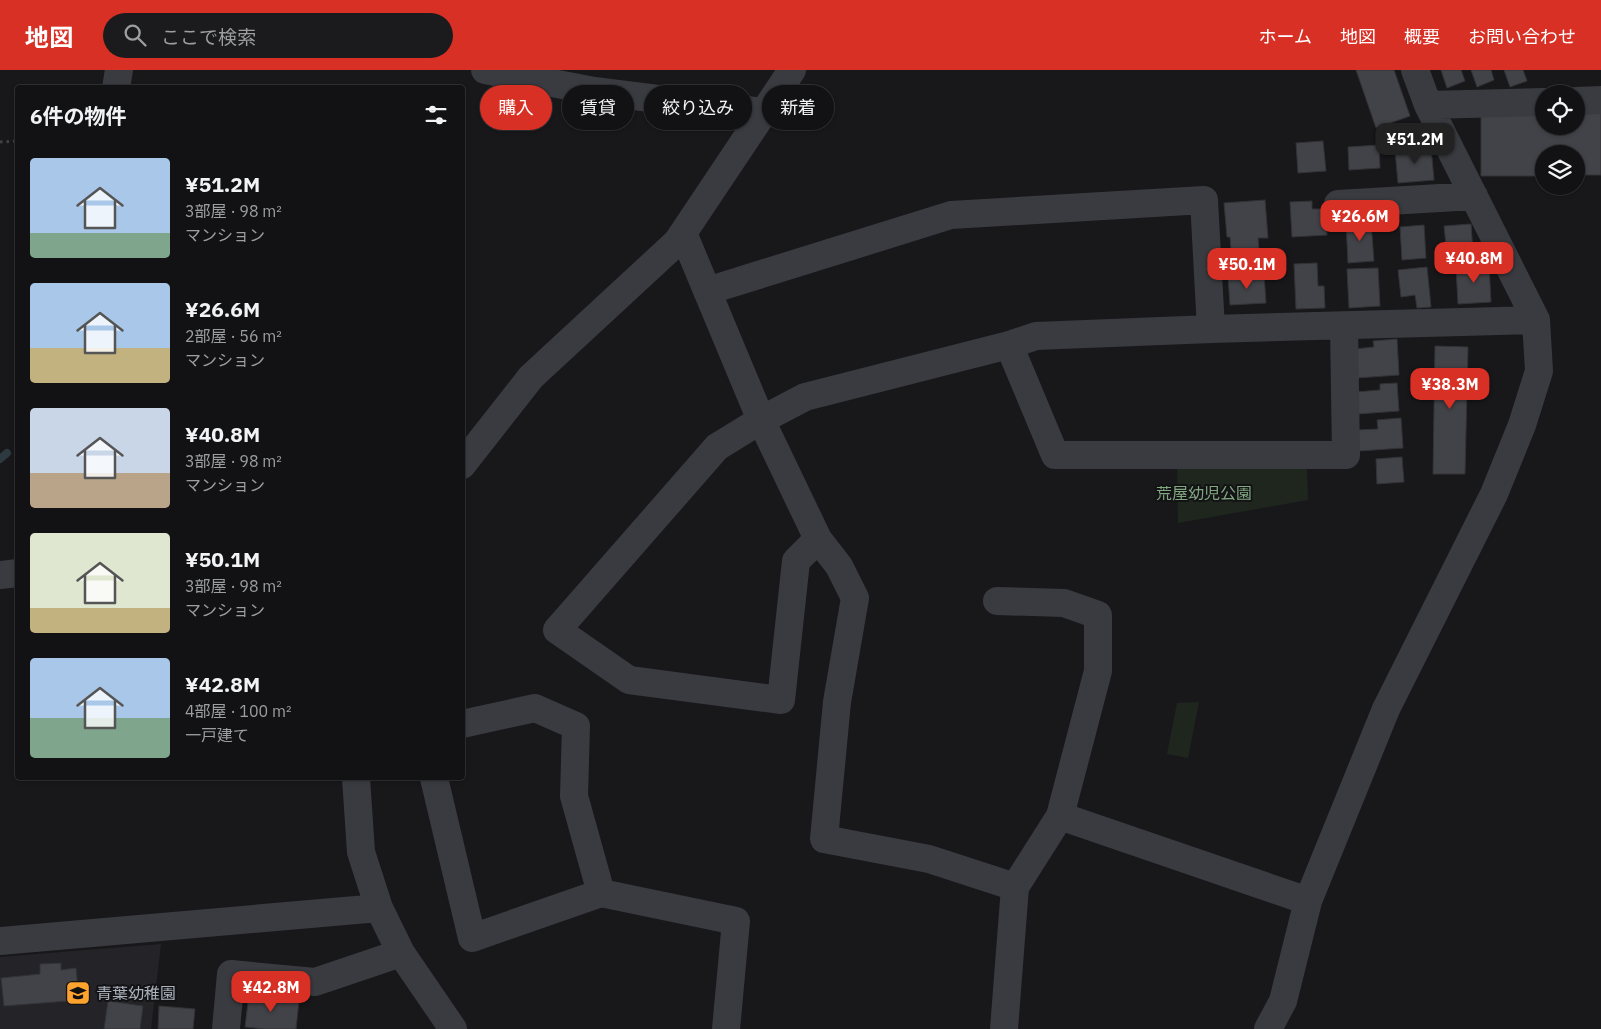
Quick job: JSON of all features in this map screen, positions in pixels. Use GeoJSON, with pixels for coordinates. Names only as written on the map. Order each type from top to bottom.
{"type":"FeatureCollection","features":[{"type":"Feature","properties":{"kind":"street"},"geometry":{"type":"LineString","coordinates":[[117,85],[120,70]]}},
{"type":"Feature","properties":{"kind":"street"},"geometry":{"type":"LineString","coordinates":[[485,70],[594,90],[762,112]]}},
{"type":"Feature","properties":{"kind":"street"},"geometry":{"type":"LineString","coordinates":[[782,85],[792,70]]}},
{"type":"Feature","properties":{"kind":"street"},"geometry":{"type":"LineString","coordinates":[[1268,1029],[1283,1001],[1308,900],[1386,709],[1494,494],[1522,425],[1539,370],[1536,320],[1428,105],[1415,70]]}},
{"type":"Feature","properties":{"kind":"street"},"geometry":{"type":"LineString","coordinates":[[1585,101],[1601,100]]}},
{"type":"Feature","properties":{"kind":"street"},"geometry":{"type":"LineString","coordinates":[[1428,105],[1535,102]]}},
{"type":"Feature","properties":{"kind":"street"},"geometry":{"type":"LineString","coordinates":[[465,461],[531,377],[677,242],[762,115]]}},
{"type":"Feature","properties":{"kind":"street"},"geometry":{"type":"LineString","coordinates":[[1338,204],[1474,196]]}},
{"type":"Feature","properties":{"kind":"street"},"geometry":{"type":"LineString","coordinates":[[707,291],[951,215],[1204,200],[1211,329]]}},
{"type":"Feature","properties":{"kind":"street"},"geometry":{"type":"LineString","coordinates":[[683,233],[761,420],[818,539],[839,566],[855,598],[837,702],[824,839],[929,859],[1015,887]]}},
{"type":"Feature","properties":{"kind":"street"},"geometry":{"type":"LineString","coordinates":[[818,539],[796,561],[781,700],[629,680],[557,630],[717,447],[761,420],[805,397],[1009,345],[1036,336],[1536,320]]}},
{"type":"Feature","properties":{"kind":"street"},"geometry":{"type":"LineString","coordinates":[[1009,345],[1055,455],[1346,456],[1344,326]]}},
{"type":"Feature","properties":{"kind":"street"},"geometry":{"type":"LineString","coordinates":[[0,575],[15,573]]}},
{"type":"Feature","properties":{"kind":"street"},"geometry":{"type":"LineString","coordinates":[[997,602],[1064,603],[1098,615],[1098,671],[1060,816],[1015,887],[1004,1029]]}},
{"type":"Feature","properties":{"kind":"street"},"geometry":{"type":"LineString","coordinates":[[465,723],[534,708],[576,726],[574,796],[601,893]]}},
{"type":"Feature","properties":{"kind":"street"},"geometry":{"type":"LineString","coordinates":[[356,780],[361,852],[379,908],[401,953],[454,1029]]}},
{"type":"Feature","properties":{"kind":"street"},"geometry":{"type":"LineString","coordinates":[[434,780],[472,938],[601,893],[736,921],[726,1029]]}},
{"type":"Feature","properties":{"kind":"street"},"geometry":{"type":"LineString","coordinates":[[1060,816],[1308,900]]}},
{"type":"Feature","properties":{"kind":"street"},"geometry":{"type":"LineString","coordinates":[[0,941],[379,908]]}},
{"type":"Feature","properties":{"kind":"street"},"geometry":{"type":"LineString","coordinates":[[226,1029],[232,974],[315,982],[401,953]]}},
{"type":"Feature","properties":{"kind":"path"},"geometry":{"type":"LineString","coordinates":[[0,142],[15,141]]}},
{"type":"Feature","properties":{"kind":"shaded area","name":"青葉幼稚園"},"geometry":{"type":"Polygon","coordinates":[[[161,944],[151,1029],[0,1029],[0,957],[161,944]]]}},
{"type":"Feature","properties":{"kind":"green space","name":"荒屋幼児公園"},"geometry":{"type":"Polygon","coordinates":[[[1307,467],[1308,500],[1178,523],[1177,468],[1307,467]]]}},
{"type":"Feature","properties":{"kind":"green space"},"geometry":{"type":"Polygon","coordinates":[[[1199,702],[1188,758],[1167,754],[1177,703],[1199,702]]]}},
{"type":"Feature","properties":{"kind":"building"},"geometry":{"type":"Polygon","coordinates":[[[1356,70],[1394,70],[1410,116],[1376,128],[1356,70]]]}},
{"type":"Feature","properties":{"kind":"building"},"geometry":{"type":"Polygon","coordinates":[[[1441,70],[1461,70],[1465,81],[1447,88],[1441,70]]]}},
{"type":"Feature","properties":{"kind":"building"},"geometry":{"type":"Polygon","coordinates":[[[1471,70],[1491,70],[1494,80],[1477,87],[1471,70]]]}},
{"type":"Feature","properties":{"kind":"building"},"geometry":{"type":"Polygon","coordinates":[[[1504,70],[1523,70],[1527,81],[1510,87],[1504,70]]]}},
{"type":"Feature","properties":{"kind":"building"},"geometry":{"type":"Polygon","coordinates":[[[1535,112],[1535,135],[1585,135],[1585,112],[1601,112],[1601,175],[1585,175],[1585,145],[1535,145],[1535,176],[1481,176],[1481,113],[1535,112]]]}},
{"type":"Feature","properties":{"kind":"building"},"geometry":{"type":"Polygon","coordinates":[[[1323,141],[1326,171],[1298,173],[1296,143],[1323,141]]]}},
{"type":"Feature","properties":{"kind":"building"},"geometry":{"type":"Polygon","coordinates":[[[1379,145],[1380,168],[1349,170],[1348,147],[1379,145]]]}},
{"type":"Feature","properties":{"kind":"building"},"geometry":{"type":"Polygon","coordinates":[[[1431,147],[1434,180],[1398,183],[1395,150],[1431,147]]]}},
{"type":"Feature","properties":{"kind":"building"},"geometry":{"type":"Polygon","coordinates":[[[1265,200],[1268,238],[1258,238],[1260,261],[1232,263],[1230,237],[1227,237],[1224,203],[1265,200]]]}},
{"type":"Feature","properties":{"kind":"building"},"geometry":{"type":"Polygon","coordinates":[[[1312,201],[1312,209],[1325,209],[1327,235],[1292,237],[1290,202],[1312,201]]]}},
{"type":"Feature","properties":{"kind":"building"},"geometry":{"type":"Polygon","coordinates":[[[1371,222],[1374,261],[1348,263],[1346,223],[1371,222]]]}},
{"type":"Feature","properties":{"kind":"building"},"geometry":{"type":"Polygon","coordinates":[[[1471,224],[1473,252],[1447,254],[1444,226],[1471,224]]]}},
{"type":"Feature","properties":{"kind":"building"},"geometry":{"type":"Polygon","coordinates":[[[1424,225],[1426,258],[1402,260],[1400,227],[1424,225]]]}},
{"type":"Feature","properties":{"kind":"building"},"geometry":{"type":"Polygon","coordinates":[[[1317,263],[1318,286],[1324,286],[1325,308],[1296,309],[1294,264],[1317,263]]]}},
{"type":"Feature","properties":{"kind":"building"},"geometry":{"type":"Polygon","coordinates":[[[1489,265],[1491,302],[1458,304],[1456,267],[1489,265]]]}},
{"type":"Feature","properties":{"kind":"building"},"geometry":{"type":"Polygon","coordinates":[[[1427,267],[1431,307],[1417,308],[1415,295],[1401,297],[1398,270],[1427,267]]]}},
{"type":"Feature","properties":{"kind":"building"},"geometry":{"type":"Polygon","coordinates":[[[1378,268],[1380,306],[1349,308],[1347,269],[1378,268]]]}},
{"type":"Feature","properties":{"kind":"building"},"geometry":{"type":"Polygon","coordinates":[[[1264,274],[1266,303],[1230,305],[1228,276],[1264,274]]]}},
{"type":"Feature","properties":{"kind":"building"},"geometry":{"type":"Polygon","coordinates":[[[1397,339],[1399,375],[1357,378],[1355,349],[1374,347],[1373,341],[1397,339]]]}},
{"type":"Feature","properties":{"kind":"building"},"geometry":{"type":"Polygon","coordinates":[[[1435,346],[1468,347],[1465,474],[1433,474],[1435,346]]]}},
{"type":"Feature","properties":{"kind":"building"},"geometry":{"type":"Polygon","coordinates":[[[1397,383],[1399,411],[1358,414],[1356,392],[1380,390],[1380,384],[1397,383]]]}},
{"type":"Feature","properties":{"kind":"building"},"geometry":{"type":"Polygon","coordinates":[[[1401,418],[1403,448],[1359,451],[1357,430],[1378,429],[1377,420],[1401,418]]]}},
{"type":"Feature","properties":{"kind":"building"},"geometry":{"type":"Polygon","coordinates":[[[1402,457],[1404,482],[1377,484],[1376,459],[1402,457]]]}},
{"type":"Feature","properties":{"kind":"building"},"geometry":{"type":"Polygon","coordinates":[[[61,963],[61,970],[76,968],[78,989],[67,990],[68,1001],[4,1006],[1,978],[40,974],[40,964],[61,963]]]}},
{"type":"Feature","properties":{"kind":"building"},"geometry":{"type":"Polygon","coordinates":[[[249,994],[299,1001],[296,1029],[245,1027],[249,994]]]}},
{"type":"Feature","properties":{"kind":"building"},"geometry":{"type":"Polygon","coordinates":[[[108,1001],[143,1006],[140,1029],[104,1029],[108,1001]]]}},
{"type":"Feature","properties":{"kind":"building"},"geometry":{"type":"Polygon","coordinates":[[[159,1006],[195,1009],[193,1029],[158,1029],[159,1006]]]}},
{"type":"Feature","properties":{"kind":"waterway"},"geometry":{"type":"LineString","coordinates":[[0,459],[7,453]]}},
{"type":"Feature","properties":{"kind":"place","name":"青葉幼稚園"},"geometry":{"type":"Point","coordinates":[78,993]}}]}
